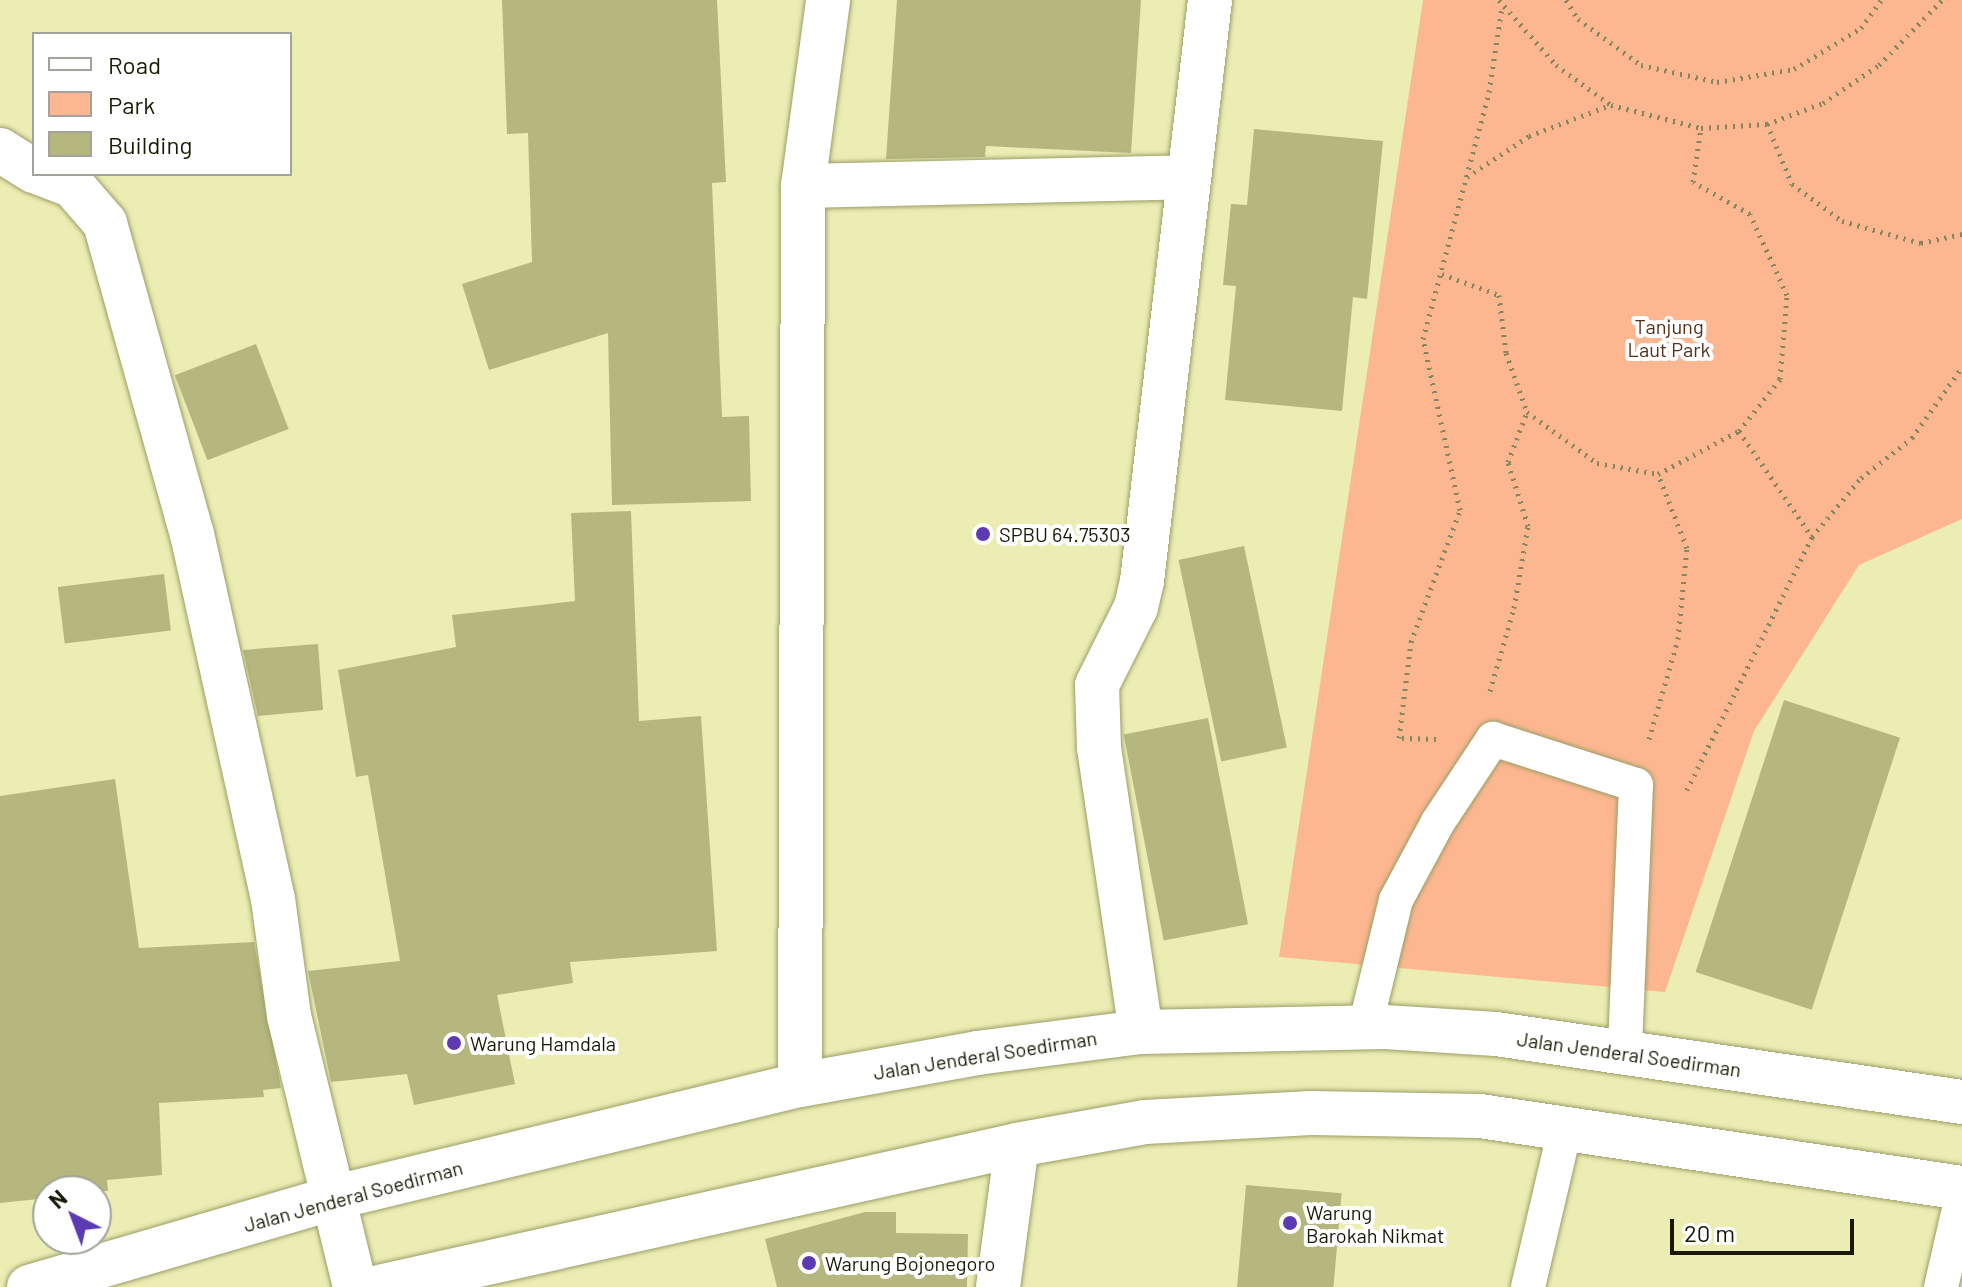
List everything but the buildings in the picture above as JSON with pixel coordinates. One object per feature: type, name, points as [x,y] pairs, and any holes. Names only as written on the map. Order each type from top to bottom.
[{"type":"street","points":[[800,1085],[803,186],[828,0]]},
{"type":"street","points":[[1141,1032],[1099,748],[1097,685],[1136,607],[1142,581],[1210,0]]},
{"type":"street","points":[[0,150],[32,170]]},
{"type":"street","points":[[47,176],[73,186],[105,223],[192,534],[273,899],[289,1016],[336,1197],[355,1287]]},
{"type":"street","points":[[803,186],[1187,177]]},
{"type":"street","name":"Jalan Jenderal Soedirman","points":[[29,1287],[336,1197],[800,1085],[977,1053],[1141,1032],[1365,1027],[1496,1034],[1962,1102]]},
{"type":"street","points":[[379,1287],[1017,1145],[1145,1122],[1311,1113],[1480,1116],[1962,1188]]},
{"type":"street","points":[[998,1287],[1017,1145]]},
{"type":"lane","points":[[1365,1027],[1396,900],[1438,822],[1493,739],[1636,785],[1625,1053]]},
{"type":"lane","points":[[1528,1287],[1565,1129]]},
{"type":"lane","points":[[1941,1287],[1962,1196]]},
{"type":"path","points":[[1566,0],[1578,19],[1641,65],[1717,82],[1794,69],[1861,28],[1881,0]]},
{"type":"path","points":[[1501,3],[1556,65],[1611,105],[1701,128],[1767,124],[1823,103],[1879,65],[1942,0]]},
{"type":"path","points":[[1501,3],[1489,92],[1423,339],[1460,510],[1411,642],[1399,738],[1493,739],[1490,694],[1514,608],[1528,526],[1508,462],[1527,412]]},
{"type":"path","points":[[1467,177],[1529,136],[1611,105]]},
{"type":"path","points":[[1767,124],[1792,184],[1842,221],[1921,243],[1962,234]]},
{"type":"path","points":[[1442,274],[1499,295],[1506,353],[1527,412],[1597,463],[1658,474],[1739,431],[1780,379],[1787,295],[1750,214],[1693,182],[1701,128]]},
{"type":"path","points":[[1658,474],[1687,548],[1678,639],[1636,785],[1682,799],[1812,537],[1861,478],[1912,438],[1962,367]]},
{"type":"path","points":[[1739,431],[1812,537]]},
{"type":"green space","name":"Tanjung Laut Park","points":[[1423,0],[1962,0],[1962,519],[1859,565],[1754,731],[1665,992],[1279,957]]},
{"type":"place","name":"SPBU 64.75303","points":[[983,534]]},
{"type":"place","name":"Warung Hamdala","points":[[454,1043]]},
{"type":"place","name":"Warung Barokah Nikmat","points":[[1290,1223]]},
{"type":"place","name":"Warung Bojonegoro","points":[[809,1263]]}]
